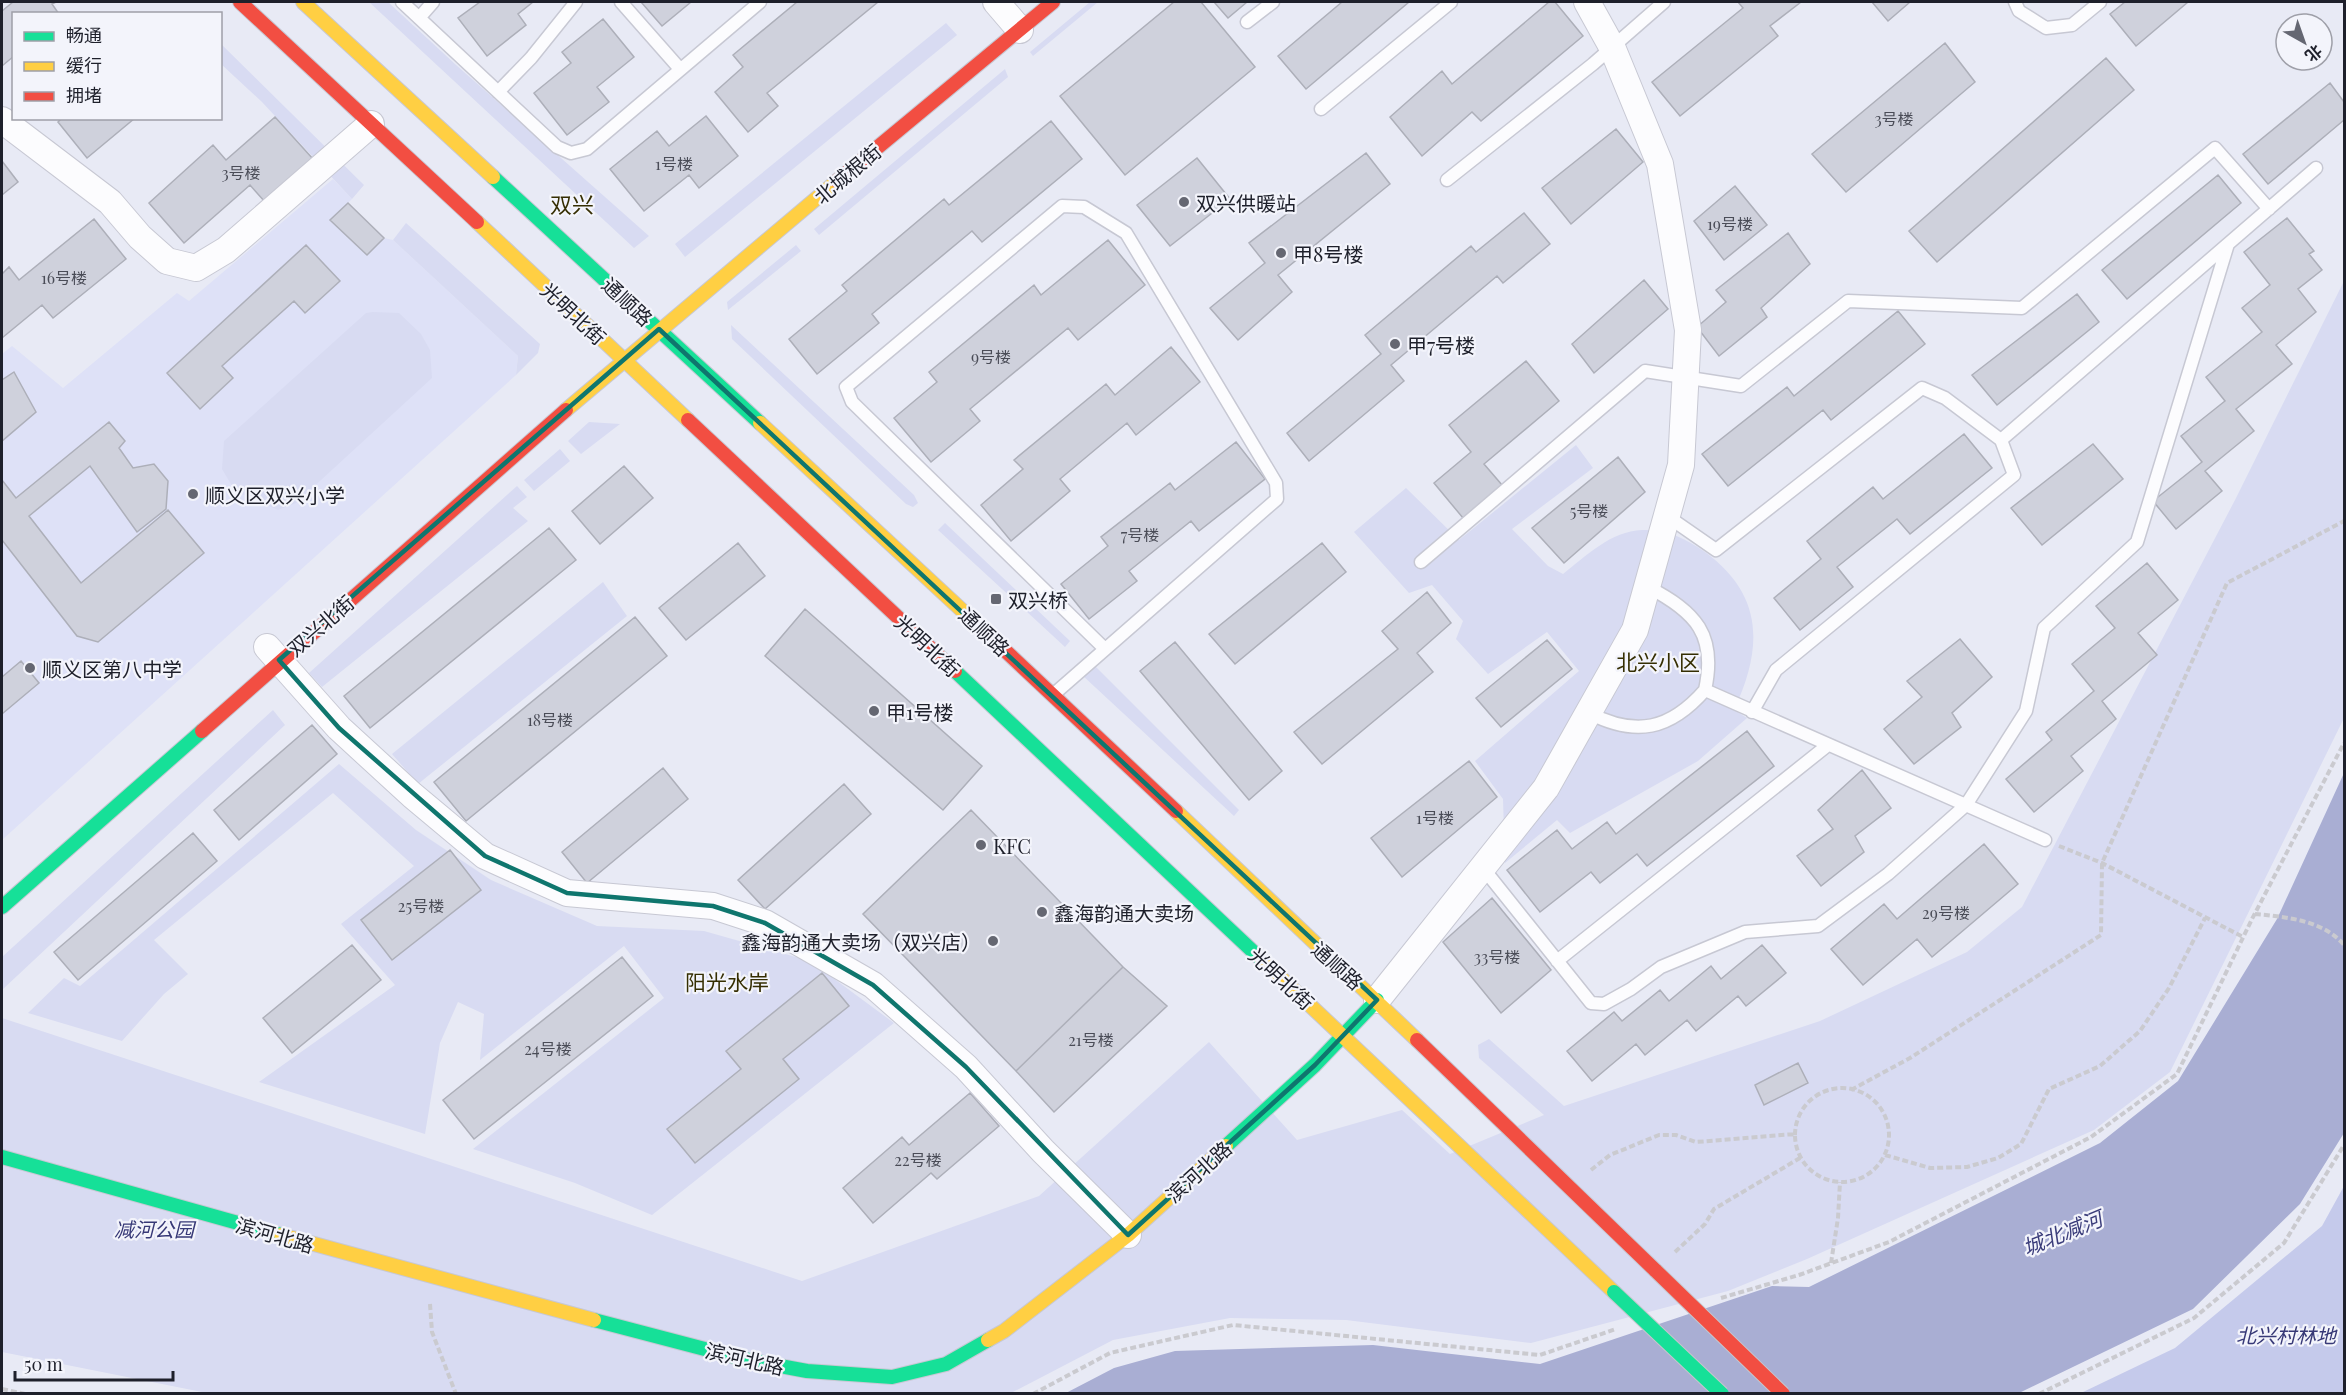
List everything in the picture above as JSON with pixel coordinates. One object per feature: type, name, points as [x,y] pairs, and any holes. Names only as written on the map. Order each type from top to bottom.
[{"type":"main road","name":"光明北街","points":[[240,2],[624,359],[1722,1394]]},
{"type":"main road","name":"通顺路","points":[[303,2],[1054,693],[1339,967],[1377,1000],[1783,1394]]},
{"type":"main road","name":"北城根街","points":[[746,239],[1009,17],[1032,2]]},
{"type":"main road","name":"北城根街","points":[[640,345],[650,323],[1009,17],[1053,2]]},
{"type":"main road","name":"双兴北街","points":[[2,907],[270,651],[640,345]]},
{"type":"main road","name":"滨河北路","points":[[2,1157],[429,1277],[743,1359],[807,1371],[892,1377],[946,1364],[1004,1331],[1128,1234],[1315,1065],[1377,1000]]},
{"type":"street","points":[[1377,1000],[1546,788],[1635,630],[1681,465],[1688,330],[1660,164],[1612,47],[1587,2]]},
{"type":"street","points":[[2,120],[110,202],[140,237],[167,261],[196,268],[226,250],[371,124]]},
{"type":"street","points":[[270,651],[339,728],[412,795],[485,856],[567,893],[713,906],[765,923],[873,985],[966,1067],[1043,1151],[1128,1234]]},
{"type":"lane","points":[[402,2],[557,147],[571,153],[587,149],[760,2]]},
{"type":"lane","points":[[419,18],[433,2]]},
{"type":"lane","points":[[498,92],[531,58],[576,2]]},
{"type":"lane","points":[[621,2],[680,69]]},
{"type":"lane","points":[[1247,22],[1273,2]]},
{"type":"lane","points":[[1321,109],[1451,2]]},
{"type":"lane","points":[[1447,180],[1612,47],[1664,2]]},
{"type":"lane","points":[[2015,2],[2019,10],[2046,28],[2072,25],[2100,2]]},
{"type":"lane","points":[[1421,562],[1644,371],[1741,386],[1848,301],[2022,308],[2215,148],[2269,209]]},
{"type":"lane","points":[[2001,440],[2316,168]]},
{"type":"lane","points":[[1054,693],[1105,649],[1277,499],[1276,483],[1126,233],[1084,207],[1062,206],[846,387],[852,402],[1105,649]]},
{"type":"lane","points":[[1483,868],[1591,1003],[1604,1004],[1661,967],[1744,932],[1818,926],[1888,874],[1966,805],[2026,711],[2044,628],[2137,542],[2228,244]]},
{"type":"lane","points":[[1667,516],[1716,550],[1922,388],[1946,398],[2001,440],[2014,475],[1776,670],[1752,712]]},
{"type":"lane","points":[[1588,713],[1614,724],[1652,726],[1688,710],[1705,690],[1710,668],[1705,634],[1674,600],[1648,587]]},
{"type":"lane","points":[[1705,690],[2045,840]]},
{"type":"lane","points":[[1557,961],[1828,746]]},
{"type":"path","points":[[1851,1090],[1910,1058],[2102,935],[2102,863],[2227,583],[2344,521]]},
{"type":"path","points":[[1710,1301],[1889,1242],[2091,1137],[2177,1074],[2243,937],[2344,743]]},
{"type":"path","points":[[2045,840],[2102,863],[2243,937]]},
{"type":"path","points":[[2255,914],[2299,920],[2324,929],[2344,945]]},
{"type":"path","points":[[1885,1155],[1930,1168],[1967,1167],[1998,1158],[2021,1144],[2049,1089],[2100,1066],[2140,1031],[2169,988],[2205,918]]},
{"type":"path","points":[[1829,1090],[1851,1090],[1873,1099],[1883,1111],[1888,1125],[1889,1140],[1885,1155],[1876,1168],[1863,1178],[1840,1182],[1818,1176],[1800,1158],[1795,1134],[1797,1121],[1804,1107],[1816,1097],[1829,1090]]},
{"type":"path","points":[[1591,1171],[1610,1155],[1659,1135],[1676,1135],[1696,1142],[1795,1134]]},
{"type":"path","points":[[2038,1394],[2194,1318],[2284,1242],[2344,1145]]},
{"type":"path","points":[[1675,1252],[1705,1224],[1714,1209],[1800,1158]]},
{"type":"path","points":[[1831,1263],[1838,1218],[1840,1182]]},
{"type":"path","points":[[429,1277],[432,1332],[456,1394]]},
{"type":"path","points":[[1033,1394],[1110,1353],[1233,1325],[1540,1355],[1621,1328]]},
{"type":"path","points":[[2,1389],[25,1394]]},
{"type":"highlighted area","points":[[659,329],[1377,1000],[1315,1065],[1128,1235],[966,1067],[873,985],[765,923],[713,906],[567,893],[485,856],[339,728],[279,660]]},
{"type":"shaded area","name":"顺义区双兴小学","points":[[333,179],[352,199],[331,220],[367,255],[384,238],[393,240],[518,356],[516,375],[2,840],[2,354],[12,346],[63,388],[177,293],[189,301]]},
{"type":"green space","points":[[369,2],[388,2],[649,236],[634,248]]},
{"type":"green space","points":[[1090,2],[1098,2],[1033,56],[1030,52]]},
{"type":"green space","points":[[946,23],[957,35],[685,257],[675,244]]},
{"type":"green space","points":[[222,45],[364,185],[352,199],[262,102],[222,65]]},
{"type":"green space","points":[[1005,69],[1008,77],[819,235],[814,229]]},
{"type":"green space","points":[[406,223],[540,344],[538,353],[516,375],[518,356],[393,240]]},
{"type":"green space","points":[[796,245],[801,251],[728,310],[727,302]]},
{"type":"green space","name":"减河公园","points":[[2344,281],[2344,718],[2170,1072],[2094,1130],[1807,1259],[1728,1291],[1531,1343],[1346,1320],[1230,1318],[1113,1340],[1011,1393],[207,1393],[2,1352],[2,1018],[802,1281],[1039,1196],[1209,1042],[1297,1140],[1402,1110],[1450,1154],[1544,1115],[1479,1058],[1478,1045],[1489,1039],[1564,1106],[1820,1021],[1967,952],[2022,907],[2235,500]]},
{"type":"green space","points":[[366,313],[399,313],[421,334],[430,350],[432,378],[296,503],[278,510],[235,491],[222,469],[224,441]]},
{"type":"green space","points":[[731,325],[914,495],[918,503],[913,507],[906,504],[732,339]]},
{"type":"green space","points":[[589,422],[620,424],[581,454],[568,441]]},
{"type":"green space","points":[[1576,445],[1593,468],[1512,529],[1548,566],[1563,574],[1590,552],[1609,540],[1631,531],[1651,530],[1667,533],[1705,552],[1738,586],[1748,605],[1753,624],[1750,665],[1734,710],[1747,718],[1698,761],[1570,833],[1557,820],[1505,863],[1503,799],[1475,761],[1579,671],[1547,632],[1488,674],[1456,639],[1463,621],[1432,585],[1409,593],[1354,532],[1406,488],[1459,540]]},
{"type":"green space","points":[[560,449],[570,461],[534,491],[524,480]]},
{"type":"green space","points":[[517,486],[527,497],[513,508],[528,521],[322,687],[309,673]]},
{"type":"green space","points":[[945,523],[1070,641],[1065,647],[938,530]]},
{"type":"green space","points":[[603,582],[627,616],[418,784],[392,754]]},
{"type":"green space","points":[[1094,665],[1239,810],[1234,816],[1082,675]]},
{"type":"green space","points":[[273,710],[285,725],[2,990],[2,957]]},
{"type":"green space","points":[[339,764],[416,830],[491,880],[597,926],[704,931],[810,961],[894,1023],[652,1215],[575,1183],[473,1149],[664,998],[624,946],[480,1060],[484,1014],[458,1002],[440,1043],[425,1134],[259,1082],[395,985],[341,924],[414,866],[333,793],[154,940],[188,974],[164,994],[122,1041],[28,1013],[64,978],[80,986]]},
{"type":"green space","name":"北兴村林地","points":[[2344,1186],[2344,1393],[2081,1393],[2175,1348],[2322,1226]]},
{"type":"water","name":"城北减河","points":[[2344,773],[2344,1133],[2300,1204],[2193,1309],[2019,1393],[1064,1394],[1114,1368],[1175,1351],[1373,1345],[1540,1364],[1772,1286],[1809,1287],[2100,1143],[2178,1081],[2277,919]]},
{"type":"building","points":[[13,2],[56,2],[52,4],[58,12],[12,12],[12,58],[2,66],[2,11]]},
{"type":"building","points":[[480,2],[533,2],[518,14],[526,25],[487,56],[458,18]]},
{"type":"building","points":[[641,2],[691,2],[662,26]]},
{"type":"building","points":[[797,2],[878,2],[767,93],[778,106],[748,132],[715,92],[743,67],[733,55]]},
{"type":"building","points":[[1174,2],[1201,2],[1255,67],[1125,175],[1060,96]]},
{"type":"building","points":[[1214,2],[1247,2],[1228,18]]},
{"type":"building","points":[[1342,2],[1409,2],[1306,89],[1278,56]]},
{"type":"building","points":[[1549,2],[1555,2],[1583,36],[1481,121],[1472,112],[1422,156],[1390,117],[1442,71],[1452,84]]},
{"type":"building","points":[[1738,2],[1801,2],[1770,26],[1778,36],[1680,116],[1652,82],[1743,8]]},
{"type":"building","points":[[1872,2],[1910,2],[1888,21]]},
{"type":"building","points":[[2125,2],[2188,2],[2136,46],[2110,14]]},
{"type":"building","points":[[603,19],[634,57],[597,87],[609,102],[567,135],[534,93],[571,63],[562,52]]},
{"type":"building","points":[[1945,43],[1975,82],[1846,192],[1812,154]]},
{"type":"building","points":[[2106,58],[2134,90],[1937,262],[1909,231]]},
{"type":"building","points":[[2330,83],[2344,102],[2344,120],[2268,184],[2243,154]]},
{"type":"building","points":[[706,116],[738,156],[699,188],[689,175],[644,211],[610,169],[657,131],[669,146]]},
{"type":"building","points":[[275,117],[313,159],[265,202],[250,185],[184,243],[149,203],[213,145],[226,160]]},
{"type":"building","points":[[60,120],[133,120],[87,158],[58,122]]},
{"type":"building","points":[[1051,121],[1082,159],[982,242],[972,231],[872,314],[879,323],[817,374],[789,339],[847,291],[842,285],[944,199],[949,205]]},
{"type":"building","points":[[1616,129],[1643,162],[1571,224],[1542,188]]},
{"type":"building","name":"甲8号楼","points":[[1366,153],[1390,184],[1278,275],[1292,292],[1238,340],[1210,308],[1265,263],[1249,243]]},
{"type":"building","name":"双兴供暖站","points":[[1197,158],[1230,199],[1170,246],[1137,205]]},
{"type":"building","points":[[2,161],[18,182],[2,195]]},
{"type":"building","points":[[2218,175],[2241,203],[2127,299],[2102,270]]},
{"type":"building","points":[[1735,186],[1767,225],[1724,260],[1694,221]]},
{"type":"building","points":[[348,203],[384,238],[367,255],[330,220]]},
{"type":"building","name":"甲7号楼","points":[[1524,213],[1550,244],[1503,283],[1497,276],[1391,365],[1404,381],[1309,461],[1287,433],[1381,354],[1365,335],[1471,246],[1476,252]]},
{"type":"building","points":[[2287,218],[2314,251],[2309,254],[2322,270],[2298,289],[2316,312],[2276,345],[2292,364],[2236,409],[2254,431],[2205,471],[2222,491],[2176,529],[2153,501],[2202,462],[2181,436],[2225,401],[2206,377],[2262,332],[2242,308],[2270,285],[2244,252]]},
{"type":"building","points":[[94,219],[126,259],[53,318],[42,305],[2,338],[2,274],[9,267],[19,280]]},
{"type":"building","points":[[1788,233],[1810,264],[1761,308],[1767,317],[1719,356],[1697,327],[1726,302],[1716,290]]},
{"type":"building","points":[[1108,240],[1145,285],[1078,340],[1068,328],[970,409],[980,421],[931,462],[894,418],[937,382],[929,372],[1034,285],[1041,295]]},
{"type":"building","points":[[306,245],[340,281],[305,313],[294,301],[222,366],[233,378],[200,409],[167,373]]},
{"type":"building","points":[[1644,280],[1668,309],[1594,373],[1572,344]]},
{"type":"building","points":[[2077,294],[2099,322],[1997,405],[1972,375]]},
{"type":"building","points":[[1898,311],[1925,344],[1831,420],[1823,410],[1728,486],[1702,454],[1787,387],[1794,396]]},
{"type":"building","points":[[1171,347],[1200,382],[1136,435],[1127,423],[1060,479],[1070,491],[1011,541],[981,505],[1023,469],[1014,460],[1106,384],[1115,395]]},
{"type":"building","points":[[1526,361],[1559,401],[1484,464],[1502,485],[1463,518],[1434,483],[1471,452],[1449,425]]},
{"type":"building","points":[[14,372],[36,412],[2,441],[2,380]]},
{"type":"building","points":[[109,422],[125,441],[119,448],[133,468],[154,464],[168,481],[166,509],[137,532],[90,466],[29,516],[81,583],[168,510],[204,553],[98,642],[77,636],[2,540],[2,480],[16,498]]},
{"type":"building","points":[[1964,434],[1992,468],[1910,534],[1897,519],[1837,567],[1853,587],[1800,630],[1774,598],[1821,559],[1807,541],[1873,487],[1883,499]]},
{"type":"building","points":[[1236,442],[1265,479],[1199,531],[1191,521],[1129,571],[1137,581],[1089,619],[1061,584],[1108,546],[1101,537],[1170,483],[1175,490]]},
{"type":"building","points":[[2093,444],[2123,479],[2042,545],[2011,508]]},
{"type":"building","points":[[1618,457],[1645,492],[1564,563],[1532,528]]},
{"type":"building","points":[[624,466],[653,498],[600,544],[572,511]]},
{"type":"building","points":[[549,528],[576,560],[370,728],[344,696]]},
{"type":"building","points":[[738,543],[765,576],[686,640],[659,608]]},
{"type":"building","points":[[1322,543],[1346,572],[1235,664],[1209,634]]},
{"type":"building","points":[[2147,563],[2178,600],[2138,633],[2157,655],[2102,701],[2116,719],[2071,756],[2083,771],[2034,812],[2006,779],[2052,740],[2046,732],[2094,691],[2072,664],[2115,628],[2096,606]]},
{"type":"building","points":[[1427,592],[1451,623],[1417,653],[1433,672],[1322,764],[1294,732],[1398,649],[1382,631]]},
{"type":"building","name":"甲1号楼","points":[[805,609],[982,766],[943,810],[765,656]]},
{"type":"building","points":[[635,617],[667,656],[466,821],[434,782]]},
{"type":"building","points":[[1960,639],[1992,677],[1952,713],[1961,727],[1914,764],[1884,729],[1922,697],[1907,681]]},
{"type":"building","points":[[1547,640],[1572,669],[1501,727],[1476,698]]},
{"type":"building","points":[[1175,642],[1282,771],[1249,800],[1140,671]]},
{"type":"building","points":[[21,661],[39,683],[2,714],[2,677]]},
{"type":"building","points":[[312,725],[337,754],[239,840],[214,810]]},
{"type":"building","points":[[1747,731],[1774,766],[1647,866],[1637,854],[1600,883],[1591,872],[1540,912],[1507,870],[1557,830],[1572,849],[1607,822],[1616,834]]},
{"type":"building","points":[[1469,761],[1497,797],[1402,877],[1371,838]]},
{"type":"building","points":[[663,768],[688,799],[587,883],[562,852]]},
{"type":"building","points":[[1862,770],[1891,808],[1855,836],[1864,852],[1821,886],[1797,856],[1833,829],[1818,810]]},
{"type":"building","points":[[844,784],[871,814],[765,909],[738,880]]},
{"type":"building","name":"鑫海韵通大卖场（双兴店）","points":[[971,810],[1123,967],[1016,1071],[863,914]]},
{"type":"building","points":[[193,833],[217,861],[78,980],[54,952]]},
{"type":"building","points":[[1984,844],[2018,884],[1932,957],[1917,939],[1863,985],[1831,949],[1884,904],[1897,919]]},
{"type":"building","points":[[450,850],[481,890],[392,960],[361,920]]},
{"type":"building","points":[[1492,898],[1551,970],[1501,1013],[1443,942]]},
{"type":"building","points":[[352,945],[381,980],[292,1053],[263,1018]]},
{"type":"building","points":[[1762,945],[1786,973],[1746,1006],[1738,996],[1696,1031],[1687,1020],[1645,1055],[1636,1044],[1592,1081],[1567,1051],[1614,1012],[1622,1021],[1660,990],[1669,1001],[1711,966],[1721,979]]},
{"type":"building","points":[[622,957],[653,996],[474,1139],[443,1100]]},
{"type":"building","points":[[1123,967],[1167,1006],[1054,1112],[1016,1071]]},
{"type":"building","points":[[822,973],[849,1006],[783,1059],[799,1079],[695,1163],[667,1129],[741,1069],[726,1051]]},
{"type":"building","points":[[1798,1063],[1808,1083],[1764,1105],[1755,1085]]},
{"type":"building","points":[[970,1093],[999,1126],[937,1179],[931,1173],[873,1223],[843,1188],[902,1137],[909,1145]]},
{"type":"traffic: fast","points":[[493,177],[760,423]]},
{"type":"traffic: fast","points":[[955,671],[1262,960]]},
{"type":"traffic: fast","points":[[2,907],[202,731]]},
{"type":"traffic: fast","points":[[1226,1146],[1315,1065],[1377,1000]]},
{"type":"traffic: fast","points":[[2,1157],[281,1235]]},
{"type":"traffic: fast","points":[[1614,1292],[1722,1394]]},
{"type":"traffic: fast","points":[[594,1320],[743,1359],[807,1371],[892,1377],[946,1364],[988,1340]]},
{"type":"traffic: slow","points":[[303,2],[493,177]]},
{"type":"traffic: slow","points":[[566,410],[837,181]]},
{"type":"traffic: slow","points":[[477,222],[688,420]]},
{"type":"traffic: slow","points":[[760,423],[980,627]]},
{"type":"traffic: slow","points":[[1176,811],[1417,1040]]},
{"type":"traffic: slow","points":[[1262,960],[1614,1292]]},
{"type":"traffic: slow","points":[[988,1340],[1004,1331],[1128,1235],[1226,1146]]},
{"type":"traffic: slow","points":[[281,1235],[594,1320]]},
{"type":"traffic: jam","points":[[240,2],[477,222]]},
{"type":"traffic: jam","points":[[837,181],[1053,2]]},
{"type":"traffic: jam","points":[[202,731],[566,410]]},
{"type":"traffic: jam","points":[[688,420],[955,671]]},
{"type":"traffic: jam","points":[[980,627],[1176,811]]},
{"type":"traffic: jam","points":[[1417,1040],[1656,1271]]},
{"type":"traffic: jam","points":[[1656,1271],[1783,1394]]},
{"type":"place","name":"双兴供暖站","points":[[1184,202]]},
{"type":"place","name":"甲8号楼","points":[[1281,253]]},
{"type":"place","name":"甲7号楼","points":[[1395,344]]},
{"type":"place","name":"顺义区双兴小学","points":[[193,494]]},
{"type":"place","name":"双兴桥","points":[[996,599]]},
{"type":"place","name":"顺义区第八中学","points":[[30,668]]},
{"type":"place","name":"甲1号楼","points":[[874,711]]},
{"type":"place","name":"KFC","points":[[981,845]]},
{"type":"place","name":"鑫海韵通大卖场","points":[[1042,912]]},
{"type":"place","name":"鑫海韵通大卖场（双兴店）","points":[[993,941]]},
{"type":"district","name":"双兴","points":[[572,204]]},
{"type":"district","name":"北兴小区","points":[[1658,661]]},
{"type":"district","name":"阳光水岸","points":[[727,981]]}]
